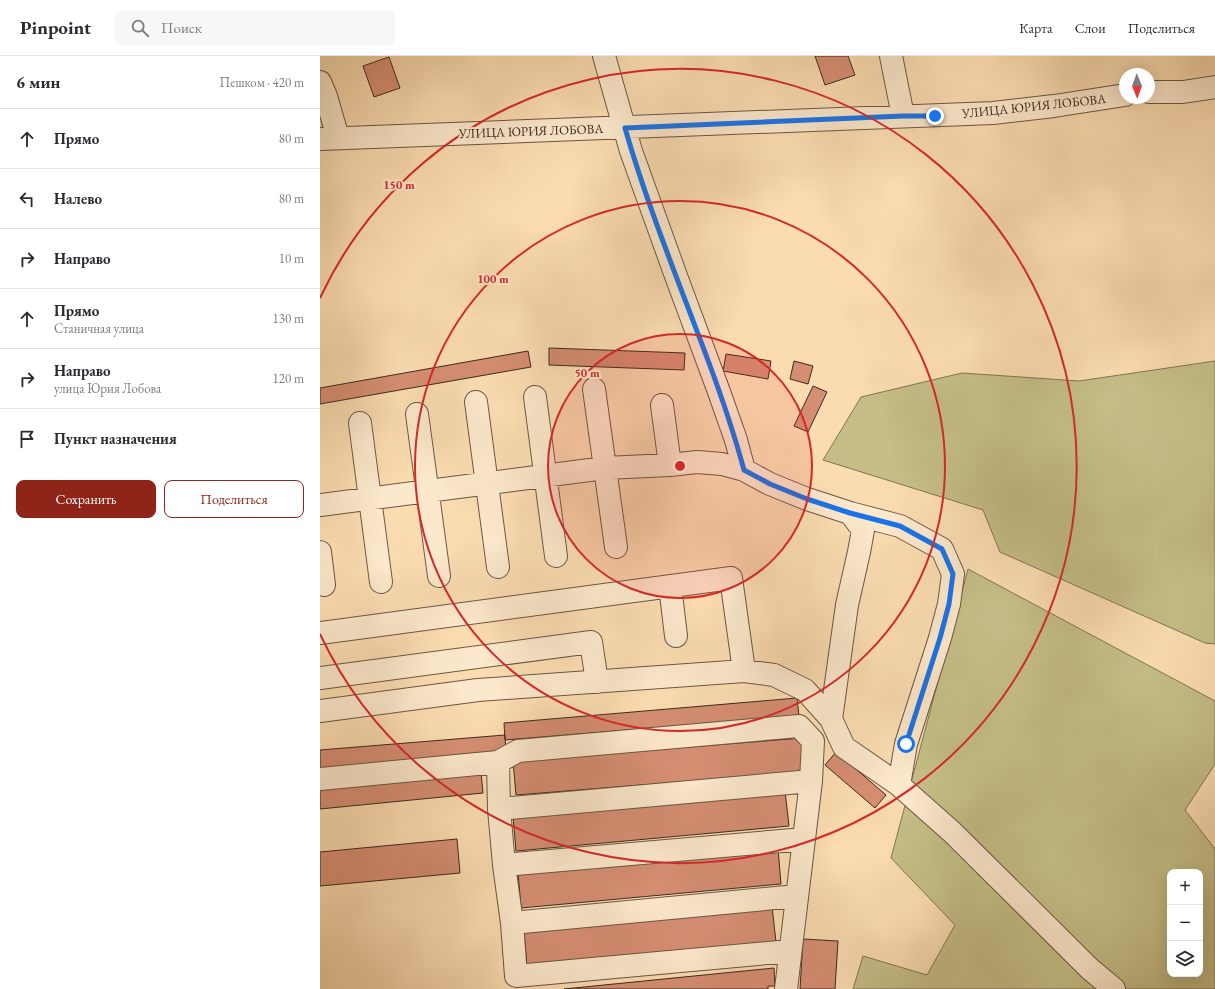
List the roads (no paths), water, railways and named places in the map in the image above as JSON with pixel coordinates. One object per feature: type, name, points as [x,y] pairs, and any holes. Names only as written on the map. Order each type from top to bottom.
[{"type":"street","points":[[604,56],[632,151],[736,440],[744,470]]},
{"type":"street","points":[[891,56],[903,116]]},
{"type":"street","points":[[320,82],[326,96],[329,139]]},
{"type":"street","points":[[1155,92],[1182,92],[1215,87]]},
{"type":"street","name":"УЛИЦА ЮРИЯ ЛОБОВА","points":[[329,139],[993,113],[1054,106],[1119,96]]},
{"type":"street","points":[[594,389],[616,547]]},
{"type":"street","points":[[535,397],[556,556]]},
{"type":"street","points":[[476,402],[498,567]]},
{"type":"street","points":[[662,405],[670,466]]},
{"type":"street","points":[[417,414],[439,576]]},
{"type":"street","points":[[360,423],[381,582]]},
{"type":"street","points":[[320,505],[605,468],[670,466],[697,462],[722,464],[744,470],[770,484],[807,499],[850,513],[900,526],[942,549],[953,574],[949,604],[940,638],[906,744],[899,786]]},
{"type":"street","points":[[831,719],[848,605],[860,552],[863,530],[850,513]]},
{"type":"street","points":[[320,552],[324,585]]},
{"type":"street","points":[[320,633],[731,578],[744,671]]},
{"type":"street","points":[[670,586],[676,636]]},
{"type":"street","points":[[320,678],[591,642],[597,682]]},
{"type":"street","points":[[320,711],[478,690],[744,671],[774,675],[805,690],[831,719],[844,747],[899,786],[952,832],[1090,969],[1114,989]]},
{"type":"street","points":[[320,779],[498,762],[518,751],[799,726],[813,741],[812,780],[786,989]]},
{"type":"street","points":[[498,762],[499,809],[504,865],[512,923],[516,976],[790,951]]},
{"type":"street","points":[[499,809],[812,780]]},
{"type":"street","points":[[504,865],[804,839]]},
{"type":"street","points":[[512,923],[797,896]]}]
